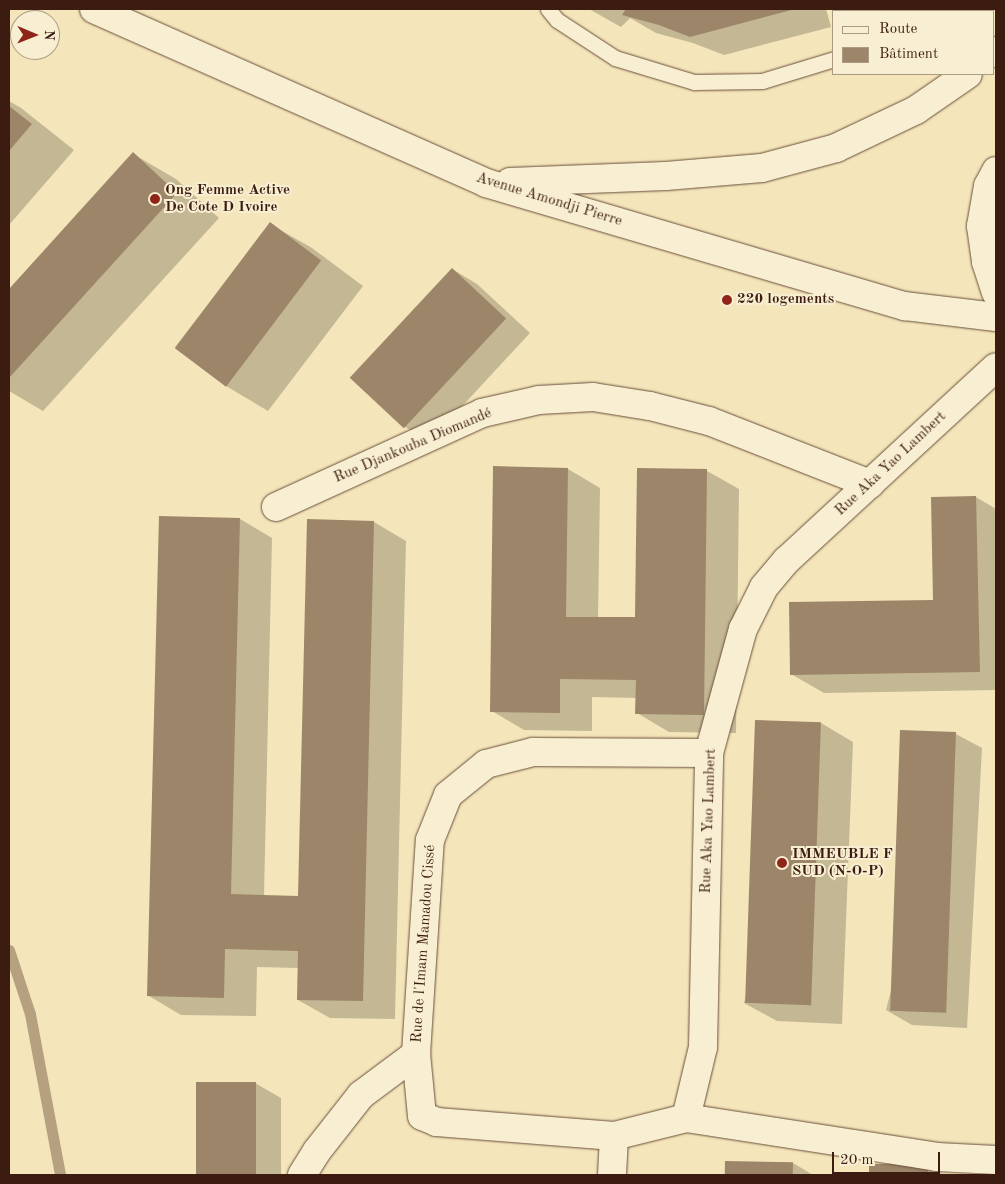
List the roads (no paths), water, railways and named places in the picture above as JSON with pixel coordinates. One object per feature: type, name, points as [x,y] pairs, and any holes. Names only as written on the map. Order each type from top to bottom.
[{"type":"street","name":"Avenue Amondji Pierre","points":[[94,9],[486,183],[905,306],[996,317]]},
{"type":"street","points":[[486,183],[666,176],[762,168],[836,148],[916,110],[967,75]]},
{"type":"street","points":[[996,172],[988,186],[981,226],[986,262],[996,292]]},
{"type":"street","name":"Rue Aka Yao Lambert","points":[[686,1118],[703,1047],[709,752],[742,629],[764,587],[787,560],[996,367]]},
{"type":"street","name":"Rue Djankouba Diomandé","points":[[276,507],[482,414],[539,400],[592,397],[650,406],[708,421],[870,484]]},
{"type":"street","name":"Rue de l'Imam Mamadou Cissé","points":[[614,1136],[437,1122],[422,1116],[416,1054],[430,840],[448,795],[486,764],[533,752],[709,752]]},
{"type":"street","points":[[302,1175],[317,1151],[361,1095],[416,1054]]},
{"type":"street","points":[[612,1175],[614,1136],[686,1118],[938,1158],[996,1160]]},
{"type":"lane","points":[[548,9],[557,20],[615,58],[694,82],[762,82],[832,60]]},
{"type":"waterway","points":[[9,950],[30,1014],[60,1175]]},
{"type":"place","name":"Ong Femme Active De Cote D Ivoire","points":[[155,199]]},
{"type":"place","name":"220 logements","points":[[727,300]]},
{"type":"place","name":"IMMEUBLE F SUD (N-O-P)","points":[[782,863]]}]
